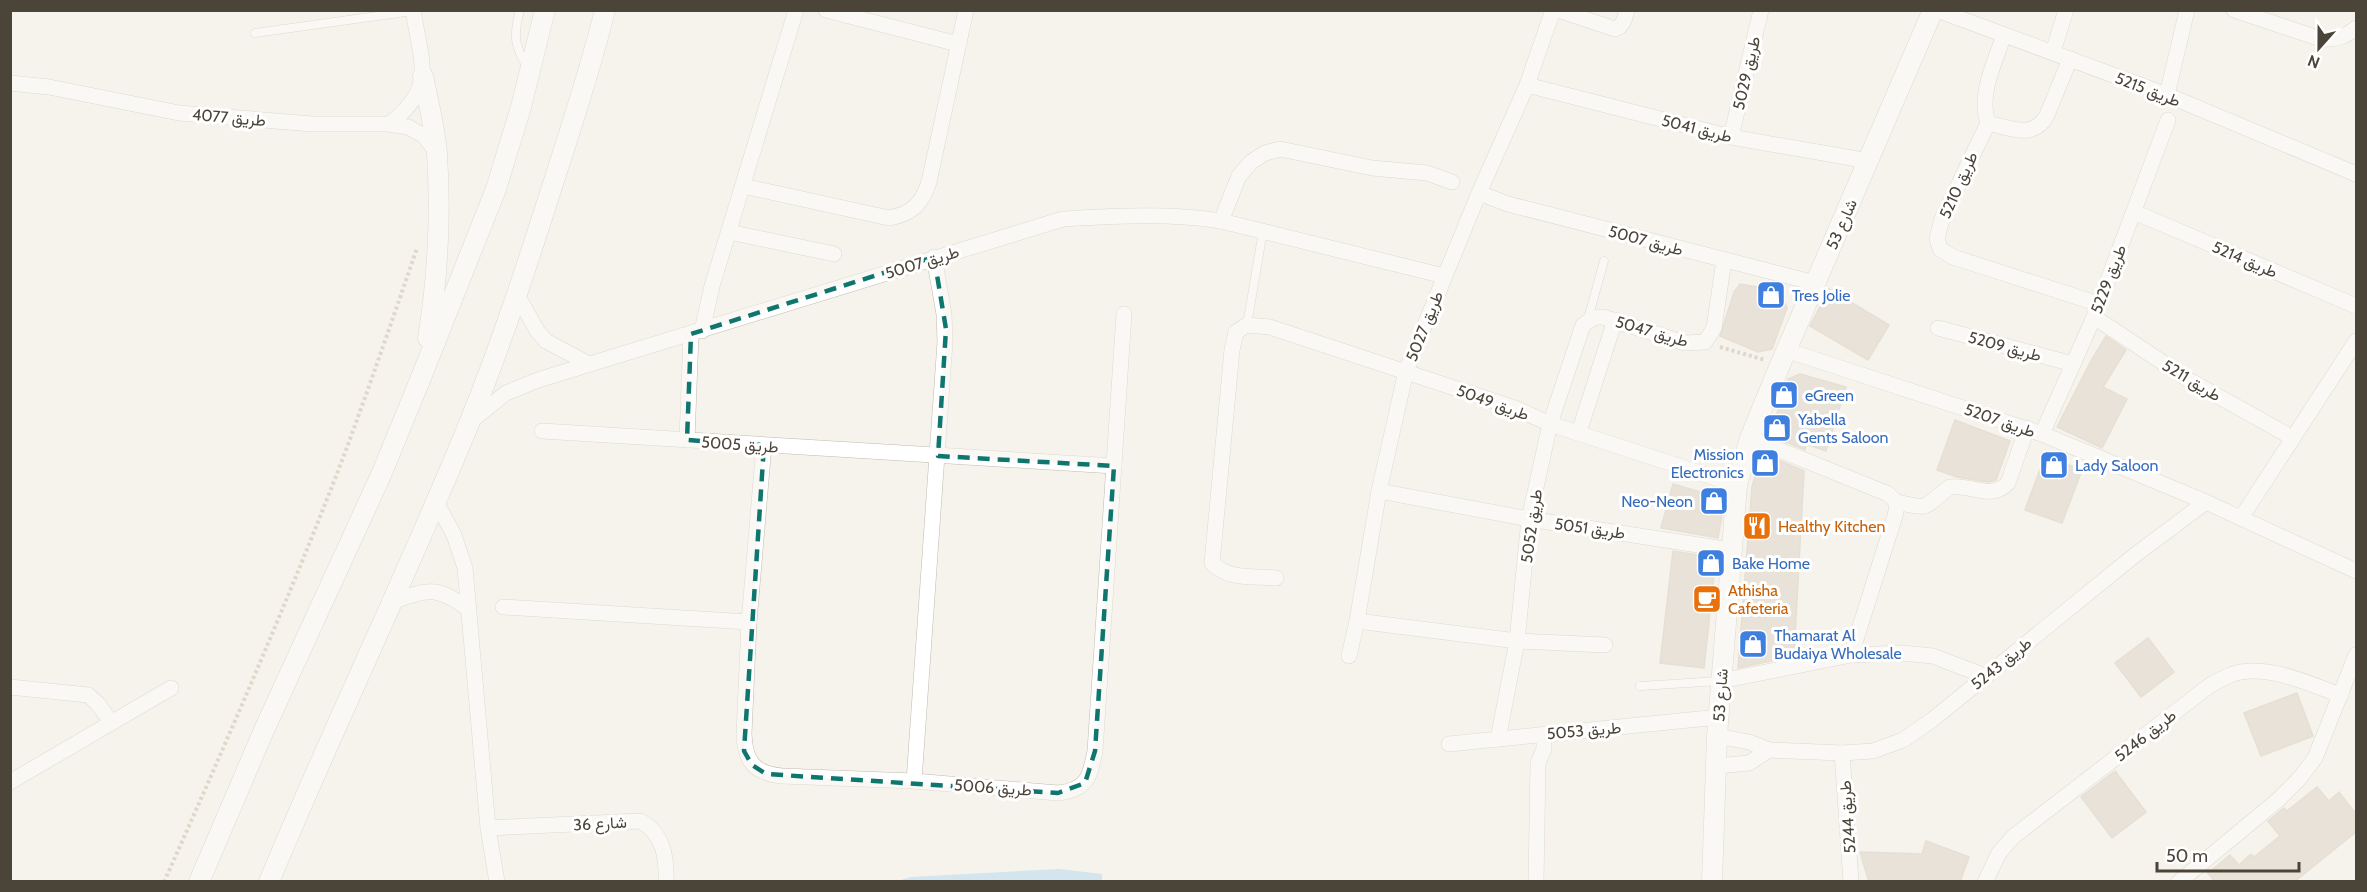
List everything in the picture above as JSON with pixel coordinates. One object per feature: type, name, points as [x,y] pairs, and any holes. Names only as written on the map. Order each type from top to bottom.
[{"type":"street","points":[[200,879],[264,730],[381,475],[496,189],[530,72],[545,10]]},
{"type":"street","points":[[269,882],[308,787],[393,601],[470,421],[517,295],[575,116],[605,10]]},
{"type":"street","points":[[687,440],[696,333],[796,10]]},
{"type":"street","points":[[826,10],[958,44]]},
{"type":"street","points":[[743,186],[889,218],[904,216],[916,207],[929,182],[966,10]]},
{"type":"street","name":"طريق 5027","points":[[1349,657],[1379,491],[1406,371],[1479,193],[1527,85],[1553,10]]},
{"type":"street","points":[[1558,10],[1615,29],[1623,23],[1627,10]]},
{"type":"street","name":"طريق 5029","points":[[1731,137],[1761,10]]},
{"type":"street","name":"طريق 5215","points":[[1935,10],[2167,95],[2356,174]]},
{"type":"street","name":"شارع 53","points":[[1712,882],[1718,726],[1737,486],[1750,438],[1783,357],[1935,10]]},
{"type":"street","points":[[2053,52],[2066,10]]},
{"type":"street","points":[[2167,95],[2187,10]]},
{"type":"street","points":[[2234,10],[2256,14],[2321,39],[2340,38],[2356,28]]},
{"type":"street","points":[[413,11],[436,151],[439,237],[434,302],[420,380]]},
{"type":"street","points":[[2004,35],[1985,98],[1984,111],[1988,123],[2027,132],[2036,129],[2047,115],[2070,59]]},
{"type":"street","points":[[389,124],[405,111],[417,95],[423,76]]},
{"type":"street","name":"طريق 4077","points":[[10,83],[49,87],[179,113],[312,124],[389,124],[408,127],[424,136],[436,151]]},
{"type":"street","name":"طريق 5041","points":[[1527,85],[1731,137],[1869,161]]},
{"type":"street","name":"طريق 5229","points":[[2042,434],[2097,310],[2168,120]]},
{"type":"street","name":"طريق 5210","points":[[1940,249],[1937,238],[1942,219],[1988,123]]},
{"type":"street","points":[[1221,221],[1239,176],[1251,162],[1265,153],[1280,149],[1372,168],[1427,173],[1452,182]]},
{"type":"street","name":"طريق 5007","points":[[1479,193],[1508,204],[1815,283]]},
{"type":"street","name":"طريق 5214","points":[[2134,212],[2356,306]]},
{"type":"street","name":"طريق 5007","points":[[470,421],[506,393],[521,385],[1063,219],[1138,214],[1186,216],[1221,221],[1444,276]]},
{"type":"street","points":[[729,232],[834,254]]},
{"type":"street","name":"طريق 5211","points":[[1940,249],[1953,257],[2097,310],[2189,380],[2293,438]]},
{"type":"street","points":[[914,781],[946,329],[934,257]]},
{"type":"street","name":"طريق 5047","points":[[1588,320],[1603,317],[1685,343],[1705,342],[1714,328],[1724,261]]},
{"type":"street","points":[[517,295],[538,332],[546,341],[589,364]]},
{"type":"street","name":"طريق 5006","points":[[764,445],[749,622],[744,751],[752,765],[766,774],[914,781],[1058,793],[1072,791],[1084,783],[1091,770],[1095,751],[1124,314]]},
{"type":"street","name":"طريق 5052","points":[[1498,739],[1517,641],[1529,519],[1550,424],[1583,325],[1588,320]]},
{"type":"street","points":[[1579,432],[1615,320]]},
{"type":"street","points":[[1247,325],[1236,332],[1232,350],[1212,563],[1220,572],[1231,575],[1276,578]]},
{"type":"street","name":"طريق 5049","points":[[1247,325],[1270,327],[1406,371],[1515,408],[1550,424],[1737,486]]},
{"type":"street","name":"طريق 5209","points":[[1938,328],[2073,364]]},
{"type":"street","points":[[2241,518],[2356,341]]},
{"type":"street","name":"طريق 5207","points":[[1783,357],[2027,428],[2206,502],[2356,571]]},
{"type":"street","points":[[1750,438],[1886,493],[1897,502],[1922,508],[1928,506],[1950,488],[1993,493],[2001,489],[2008,483],[2027,428]]},
{"type":"street","name":"طريق 5005","points":[[542,431],[1114,466]]},
{"type":"street","name":"طريق 5051","points":[[1379,491],[1529,519],[1731,550]]},
{"type":"street","points":[[435,500],[461,551],[465,568],[488,828],[497,882]]},
{"type":"street","points":[[1851,655],[1895,516],[1897,502]]},
{"type":"street","name":"طريق 5243","points":[[1718,726],[1769,750],[1842,753],[1873,751],[1903,740],[1932,720],[2135,555],[2206,502]]},
{"type":"street","points":[[393,601],[416,593],[440,592],[467,608]]},
{"type":"street","points":[[503,607],[749,622]]},
{"type":"street","points":[[1357,621],[1517,641],[1605,645]]},
{"type":"street","points":[[1721,681],[1851,655],[1902,653],[1925,655],[1985,676]]},
{"type":"street","points":[[2179,882],[2299,779],[2315,758],[2356,655]]},
{"type":"street","name":"طريق 5246","points":[[1985,882],[1999,854],[2014,836],[2209,686],[2232,674],[2260,672],[2286,677],[2341,695]]},
{"type":"street","points":[[10,687],[88,695],[111,722]]},
{"type":"street","points":[[10,782],[171,688]]},
{"type":"street","name":"طريق 5053","points":[[1449,744],[1537,734],[1718,726]]},
{"type":"street","points":[[1536,882],[1538,759],[1544,748],[1537,734]]},
{"type":"street","name":"طريق 5243","points":[[1717,766],[1749,763],[1769,750]]},
{"type":"street","name":"طريق 5244","points":[[1842,753],[1851,882]]},
{"type":"street","name":"شارع 36","points":[[488,828],[640,821],[652,827],[660,837],[666,882]]},
{"type":"lane","points":[[520,10],[515,34],[516,44],[530,72]]},
{"type":"lane","points":[[255,33],[413,11]]},
{"type":"lane","points":[[1247,325],[1263,231]]},
{"type":"lane","points":[[1588,320],[1604,261]]},
{"type":"lane","points":[[1640,686],[1721,681]]},
{"type":"path","points":[[164,882],[243,705],[344,456],[417,247]]},
{"type":"path","points":[[1705,342],[1783,357]]},
{"type":"highlighted area","points":[[934,257],[946,329],[938,456],[1114,466],[1095,751],[1085,783],[1058,793],[782,776],[766,774],[752,765],[744,751],[744,734],[764,445],[687,440],[691,334]]},
{"type":"water","points":[[1059,869],[1102,874],[1102,881],[897,881],[911,877]]},
{"type":"building","points":[[1740,284],[1769,289],[1782,296],[1787,308],[1772,349],[1758,352],[1720,336],[1734,292]]},
{"type":"building","points":[[1829,289],[1889,325],[1868,360],[1810,326]]},
{"type":"building","points":[[2106,336],[2126,350],[2103,387],[2127,399],[2102,448],[2057,427]]},
{"type":"building","points":[[1800,374],[1846,387],[1826,451],[1806,444],[1805,450],[1770,435],[1788,379]]},
{"type":"building","points":[[1955,420],[2010,441],[1996,480],[1988,482],[1957,477],[1937,470]]},
{"type":"building","points":[[1762,453],[1804,471],[1794,656],[1738,668],[1752,487]]},
{"type":"building","points":[[2045,456],[2082,470],[2062,523],[2025,510]]},
{"type":"building","points":[[1673,484],[1718,497],[1723,509],[1718,538],[1661,528]]},
{"type":"building","points":[[1673,551],[1716,558],[1704,668],[1660,663]]},
{"type":"building","points":[[2148,638],[2174,672],[2141,697],[2115,663]]},
{"type":"building","points":[[2297,693],[2313,736],[2261,756],[2244,713]]},
{"type":"building","points":[[2115,771],[2146,812],[2112,838],[2081,797]]},
{"type":"building","points":[[2317,787],[2329,801],[2339,792],[2356,814],[2356,832],[2294,882],[2215,882],[2208,873],[2230,855],[2239,865],[2251,854],[2254,857],[2280,836],[2268,821],[2284,808],[2287,811]]},
{"type":"building","points":[[1926,841],[1969,857],[1960,882],[1869,882],[1860,852],[1922,854]]},
{"type":"place","name":"Tres Jolie","points":[[1771,295]]},
{"type":"place","name":"eGreen","points":[[1784,395]]},
{"type":"place","name":"Yabella Gents Saloon","points":[[1777,428]]},
{"type":"place","name":"Mission Electronics","points":[[1765,463]]},
{"type":"place","name":"Lady Saloon","points":[[2054,465]]},
{"type":"place","name":"Neo-Neon","points":[[1714,501]]},
{"type":"place","name":"Healthy Kitchen","points":[[1757,526]]},
{"type":"place","name":"Bake Home","points":[[1711,563]]},
{"type":"place","name":"Athisha Cafeteria","points":[[1707,599]]},
{"type":"place","name":"Thamarat Al Budaiya Wholesale","points":[[1753,644]]}]
